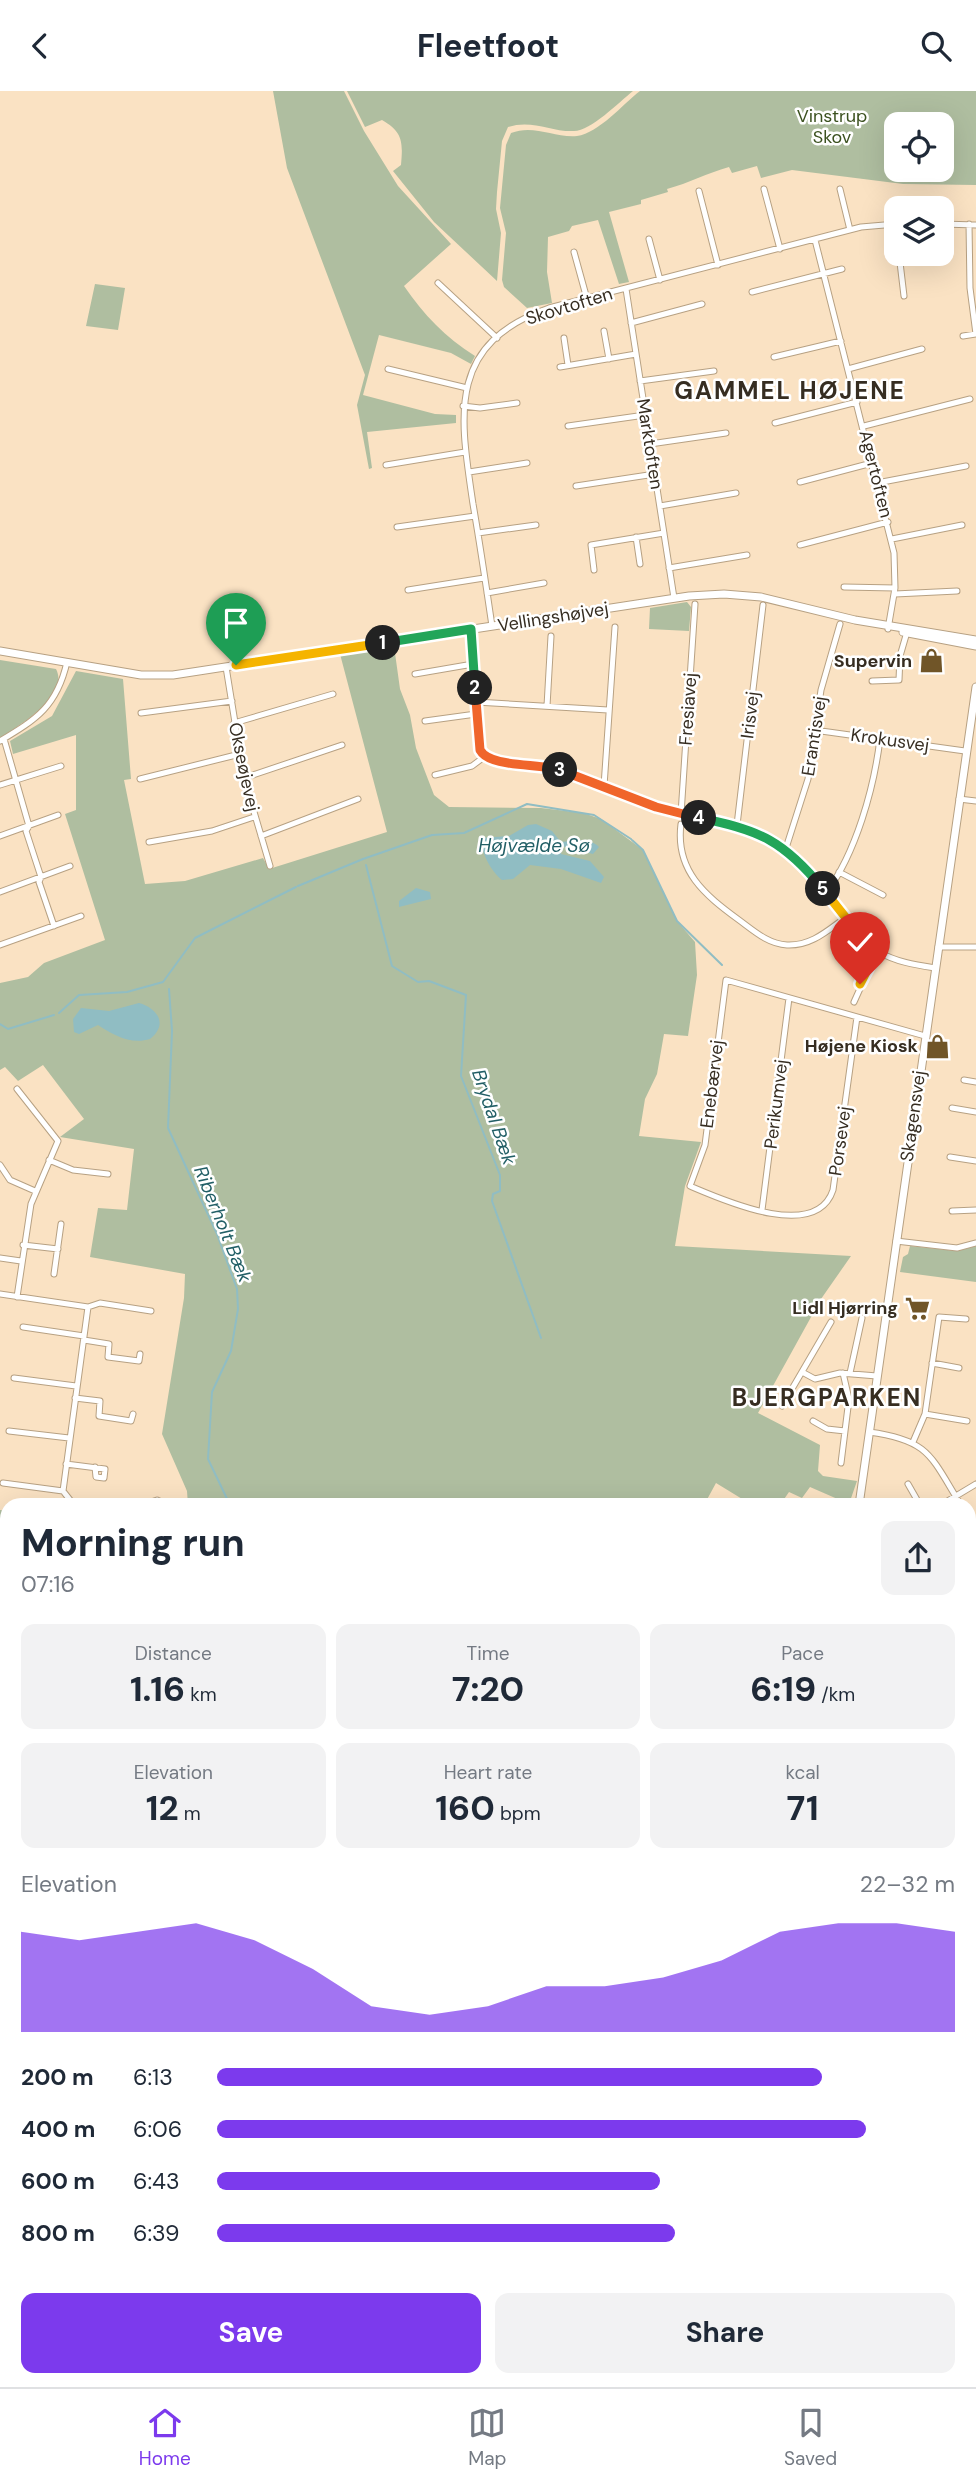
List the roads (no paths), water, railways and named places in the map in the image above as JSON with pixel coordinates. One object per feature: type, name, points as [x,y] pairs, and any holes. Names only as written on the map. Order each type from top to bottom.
[{"type":"street","points":[[764,189],[780,249]]},
{"type":"street","points":[[841,189],[850,230]]},
{"type":"street","points":[[699,191],[718,265]]},
{"type":"street","points":[[954,224],[972,225],[970,288],[976,334],[963,336]]},
{"type":"street","name":"Skovtoften","points":[[492,626],[468,473],[463,406],[479,361],[497,338],[532,315],[587,299],[850,230],[884,226]]},
{"type":"street","points":[[649,239],[660,280]]},
{"type":"street","name":"Agertoften","points":[[815,240],[892,538],[895,591],[889,628]]},
{"type":"street","points":[[574,252],[587,299]]},
{"type":"street","points":[[900,266],[904,296]]},
{"type":"street","points":[[752,292],[842,269]]},
{"type":"street","points":[[438,283],[497,338]]},
{"type":"street","name":"Marktoften","points":[[626,289],[674,599]]},
{"type":"street","points":[[631,323],[702,304]]},
{"type":"street","points":[[604,331],[609,359]]},
{"type":"street","points":[[564,338],[568,365]]},
{"type":"street","points":[[774,357],[841,341]]},
{"type":"street","points":[[848,369],[922,348]]},
{"type":"street","points":[[560,367],[636,354]]},
{"type":"street","points":[[388,369],[467,389]]},
{"type":"street","points":[[640,381],[714,371]]},
{"type":"street","points":[[864,426],[970,399]]},
{"type":"street","points":[[775,423],[857,402]]},
{"type":"street","points":[[463,406],[480,408],[517,403]]},
{"type":"street","points":[[568,426],[645,415]]},
{"type":"street","points":[[650,444],[726,433]]},
{"type":"street","points":[[386,465],[466,452]]},
{"type":"street","points":[[468,473],[527,463]]},
{"type":"street","points":[[800,482],[872,463]]},
{"type":"street","points":[[877,483],[966,466]]},
{"type":"street","points":[[576,486],[655,474]]},
{"type":"street","points":[[660,506],[736,493]]},
{"type":"street","points":[[397,527],[475,516]]},
{"type":"street","points":[[800,545],[888,522]]},
{"type":"street","points":[[478,533],[536,524]]},
{"type":"street","points":[[892,538],[962,525]]},
{"type":"street","points":[[594,570],[591,545],[664,533]]},
{"type":"street","points":[[636,537],[640,564]]},
{"type":"street","points":[[669,568],[747,555]]},
{"type":"street","points":[[408,590],[484,578]]},
{"type":"street","points":[[487,593],[544,583]]},
{"type":"street","points":[[844,587],[895,591],[957,591]]},
{"type":"street","name":"Vellingshøjvej","points":[[0,651],[156,675],[226,667],[674,599],[724,594],[761,597],[889,628],[976,640]]},
{"type":"street","name":"Fresiavej","points":[[681,814],[695,604]]},
{"type":"street","name":"Irisvej","points":[[737,825],[763,605]]},
{"type":"street","name":"Erantisvej","points":[[786,848],[803,801],[825,671],[840,624]]},
{"type":"street","points":[[604,786],[615,627]]},
{"type":"street","points":[[471,629],[476,714],[480,750],[484,757],[495,762],[549,767],[681,814],[737,825],[768,837],[786,848],[845,918],[877,951],[897,960],[935,968]]},
{"type":"street","points":[[872,681],[899,680],[900,656],[907,631]]},
{"type":"street","name":"Vellingshøjvej","points":[[907,631],[976,646]]},
{"type":"street","points":[[547,706],[551,636]]},
{"type":"street","points":[[54,926],[26,831],[29,825],[16,787],[17,780],[2,740],[49,707],[61,686],[67,663]]},
{"type":"street","points":[[415,674],[473,664]]},
{"type":"street","name":"Okseøjevej","points":[[226,667],[244,778],[270,866]]},
{"type":"street","name":"Skagensvej","points":[[860,1498],[976,687]]},
{"type":"street","points":[[234,723],[333,694]]},
{"type":"street","points":[[141,713],[232,701]]},
{"type":"street","points":[[476,702],[608,710]]},
{"type":"street","points":[[425,721],[476,714]]},
{"type":"street","name":"Krokusvej","points":[[814,730],[965,751]]},
{"type":"street","points":[[826,893],[839,872],[874,781],[880,739]]},
{"type":"street","points":[[244,778],[342,745]]},
{"type":"street","points":[[140,779],[240,754]]},
{"type":"street","points":[[435,775],[472,766],[484,757]]},
{"type":"street","points":[[0,785],[61,766]]},
{"type":"street","points":[[261,836],[358,799]]},
{"type":"street","points":[[959,799],[976,801]]},
{"type":"street","points":[[0,836],[58,815]]},
{"type":"street","points":[[149,842],[212,831],[254,817]]},
{"type":"street","points":[[681,824],[682,854],[697,886],[761,936],[780,944],[804,943],[821,936],[845,918]]},
{"type":"street","points":[[0,892],[70,866]]},
{"type":"street","points":[[839,872],[883,895]]},
{"type":"street","points":[[0,945],[81,916]]},
{"type":"street","points":[[938,947],[976,947]]},
{"type":"street","points":[[854,1002],[877,951]]},
{"type":"street","name":"Enebærvej","points":[[690,1186],[705,1145],[726,981],[789,998]]},
{"type":"street","points":[[789,998],[925,1036]]},
{"type":"street","name":"Perikumvej","points":[[762,1210],[789,998]]},
{"type":"street","name":"Porsevej","points":[[690,1186],[727,1202],[799,1216],[810,1214],[830,1198],[857,1017]]},
{"type":"street","points":[[964,1080],[976,1082]]},
{"type":"street","points":[[16,1297],[23,1245],[35,1191],[58,1141],[17,1089]]},
{"type":"street","points":[[952,1108],[976,1112]]},
{"type":"street","points":[[950,1157],[976,1161]]},
{"type":"street","points":[[50,1160],[73,1170],[108,1174]]},
{"type":"street","points":[[0,1165],[10,1180],[35,1191]]},
{"type":"street","points":[[952,1211],[976,1210]]},
{"type":"street","points":[[54,1274],[61,1224]]},
{"type":"street","points":[[896,1241],[957,1248],[976,1243]]},
{"type":"street","points":[[23,1245],[58,1249]]},
{"type":"street","points":[[0,1258],[21,1261]]},
{"type":"street","points":[[0,1294],[88,1307],[100,1303],[151,1311]]},
{"type":"street","points":[[63,1491],[88,1307]]},
{"type":"street","points":[[913,1442],[925,1414],[939,1317],[966,1319]]},
{"type":"street","points":[[841,1463],[849,1399],[846,1373],[862,1318]]},
{"type":"street","points":[[782,1406],[831,1322]]},
{"type":"street","points":[[23,1327],[109,1344],[108,1357],[139,1361],[140,1354]]},
{"type":"street","points":[[932,1363],[959,1368]]},
{"type":"street","points":[[802,1372],[815,1379],[846,1373],[877,1376]]},
{"type":"street","points":[[14,1378],[76,1386]]},
{"type":"street","points":[[75,1398],[100,1401],[99,1416],[131,1421],[133,1414]]},
{"type":"street","points":[[925,1414],[967,1421]]},
{"type":"street","points":[[813,1421],[827,1429],[845,1431]]},
{"type":"street","points":[[9,1431],[69,1438]]},
{"type":"street","points":[[870,1431],[913,1442],[934,1460],[956,1496]]},
{"type":"street","points":[[66,1464],[95,1467]]},
{"type":"street","points":[[3,1483],[63,1491],[68,1498]]},
{"type":"street","points":[[908,1484],[916,1498]]},
{"type":"street","points":[[953,1498],[976,1484]]},
{"type":"water","name":"Højvælde Sø","points":[[536,824],[552,831],[561,842],[586,841],[599,847],[593,854],[562,846],[561,854],[590,861],[604,877],[601,883],[561,869],[530,865],[513,879],[502,880],[487,861],[481,838],[509,836],[528,825]]},
{"type":"water","points":[[416,888],[430,892],[431,899],[399,907],[399,901]]},
{"type":"water","points":[[139,1003],[151,1009],[160,1022],[159,1028],[150,1039],[129,1040],[98,1025],[79,1034],[74,1032],[73,1019],[81,1008],[109,1011]]},
{"type":"waterway","points":[[298,886],[363,859],[432,835],[464,833],[527,804],[594,815],[631,839]]},
{"type":"waterway","points":[[632,840],[643,850],[677,921],[722,965]]},
{"type":"waterway","name":"Brydal Bæk","points":[[366,865],[392,966],[418,982],[429,981],[466,995],[461,1076],[500,1175],[500,1191],[493,1194],[492,1201],[541,1338]]},
{"type":"waterway","points":[[59,1013],[79,995],[127,992],[163,982],[195,938],[296,887]]},
{"type":"waterway","name":"Riberholt Bæk","points":[[169,989],[172,1031],[168,1128],[217,1234],[237,1289],[238,1309],[231,1351],[212,1392],[208,1459],[227,1498]]},
{"type":"waterway","points":[[0,1024],[8,1029],[54,1015]]},
{"type":"place","name":"Supervin","points":[[932,661]]},
{"type":"place","name":"Højene Kiosk","points":[[938,1046]]},
{"type":"place","name":"Lidl Hjørring","points":[[918,1308]]},
{"type":"district","name":"GAMMEL HØJENE","points":[[790,390]]},
{"type":"district","name":"BJERGPARKEN","points":[[827,1397]]},
{"type":"park label","name":"Vinstrup Skov","points":[[832,126]]}]
